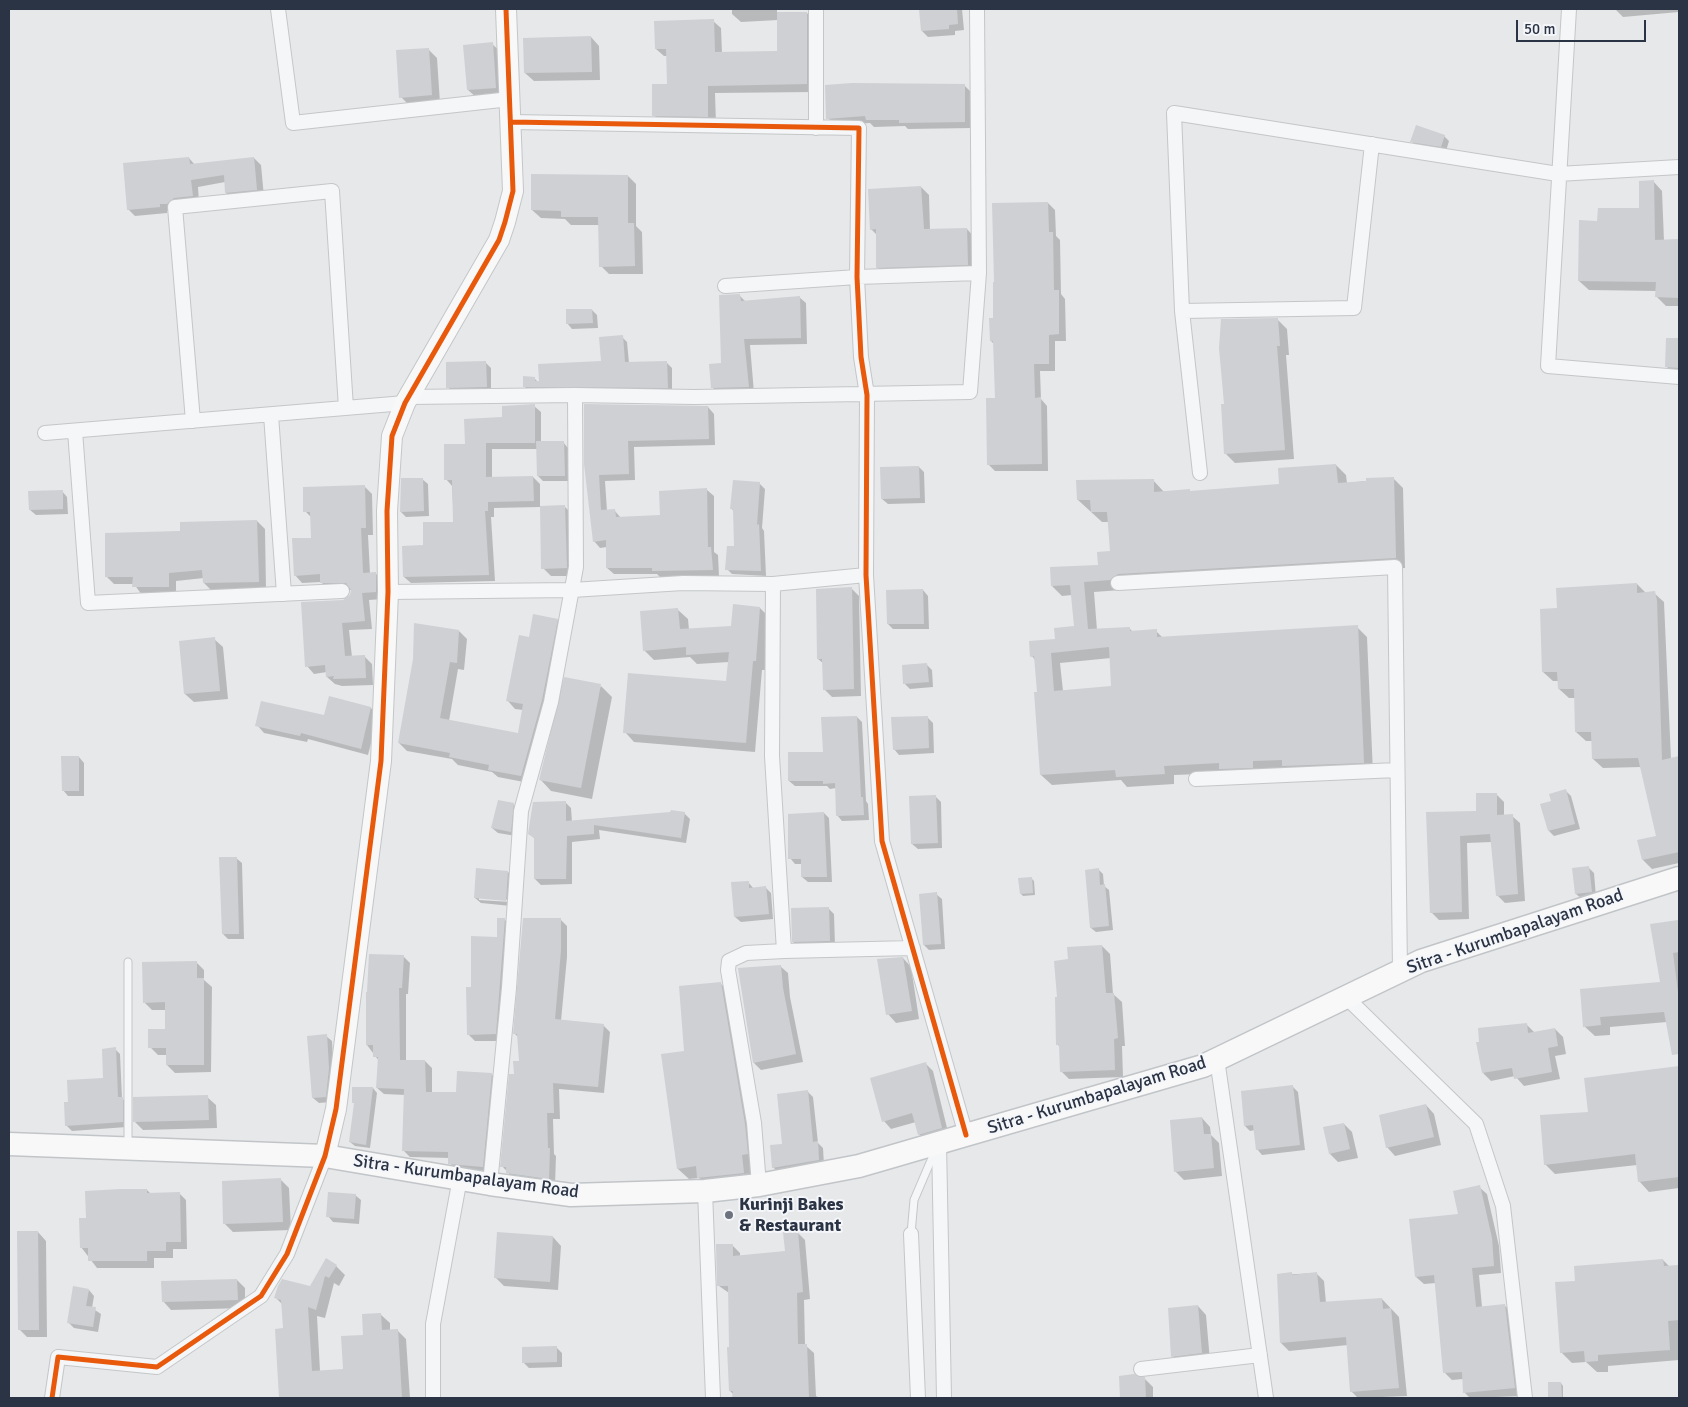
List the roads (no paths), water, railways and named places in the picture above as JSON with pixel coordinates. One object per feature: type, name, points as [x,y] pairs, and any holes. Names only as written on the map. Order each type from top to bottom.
[{"type":"main road","name":"Sitra - Kurumbapalayam Road","points":[[9,1144],[324,1156],[490,1184],[571,1194],[705,1191],[759,1185],[859,1166],[1194,1069],[1422,960],[1679,878]]},
{"type":"street","points":[[278,9],[293,123],[510,99]]},
{"type":"street","points":[[52,1398],[58,1357],[157,1367],[262,1296],[288,1254],[324,1156],[336,1109],[381,761],[388,592],[388,468],[392,436],[407,400],[499,240],[512,192],[506,9]]},
{"type":"street","points":[[816,9],[816,128]]},
{"type":"street","points":[[45,433],[346,408],[407,400],[575,396],[867,395],[970,392],[979,272],[977,9]]},
{"type":"street","points":[[1569,9],[1548,366],[1679,377]]},
{"type":"street","points":[[1200,473],[1182,311],[1174,113],[1558,174],[1679,167]]},
{"type":"street","points":[[511,122],[859,128],[857,277],[861,357],[867,395],[866,575],[882,841],[966,1135]]},
{"type":"street","points":[[1182,311],[1354,308],[1372,144]]},
{"type":"street","points":[[193,421],[175,208],[332,191],[346,408]]},
{"type":"street","points":[[725,286],[857,277],[979,272]]},
{"type":"street","points":[[490,1184],[508,997],[521,811],[551,702],[576,567],[575,396]]},
{"type":"street","points":[[271,414],[284,594]]},
{"type":"street","points":[[75,431],[88,603],[342,591]]},
{"type":"street","points":[[1118,583],[1395,568],[1400,971]]},
{"type":"street","points":[[388,592],[572,590],[683,583],[773,584],[866,575]]},
{"type":"street","points":[[773,584],[772,756],[784,951]]},
{"type":"street","points":[[1196,780],[1398,770]]},
{"type":"street","points":[[759,1185],[754,1123],[728,961],[746,953],[913,948]]},
{"type":"street","points":[[1346,997],[1476,1124],[1503,1206],[1525,1398]]},
{"type":"street","points":[[1217,1059],[1266,1398]]},
{"type":"street","points":[[939,1143],[944,1398]]},
{"type":"street","points":[[433,1398],[433,1324],[460,1178]]},
{"type":"street","points":[[705,1191],[712,1398]]},
{"type":"street","points":[[911,1234],[918,1398]]},
{"type":"street","points":[[1141,1369],[1260,1355]]},
{"type":"lane","points":[[128,962],[128,1149]]},
{"type":"lane","points":[[911,1234],[914,1200],[939,1143]]},
{"type":"place","name":"Kurinji Bakes & Restaurant","points":[[729,1215]]}]
